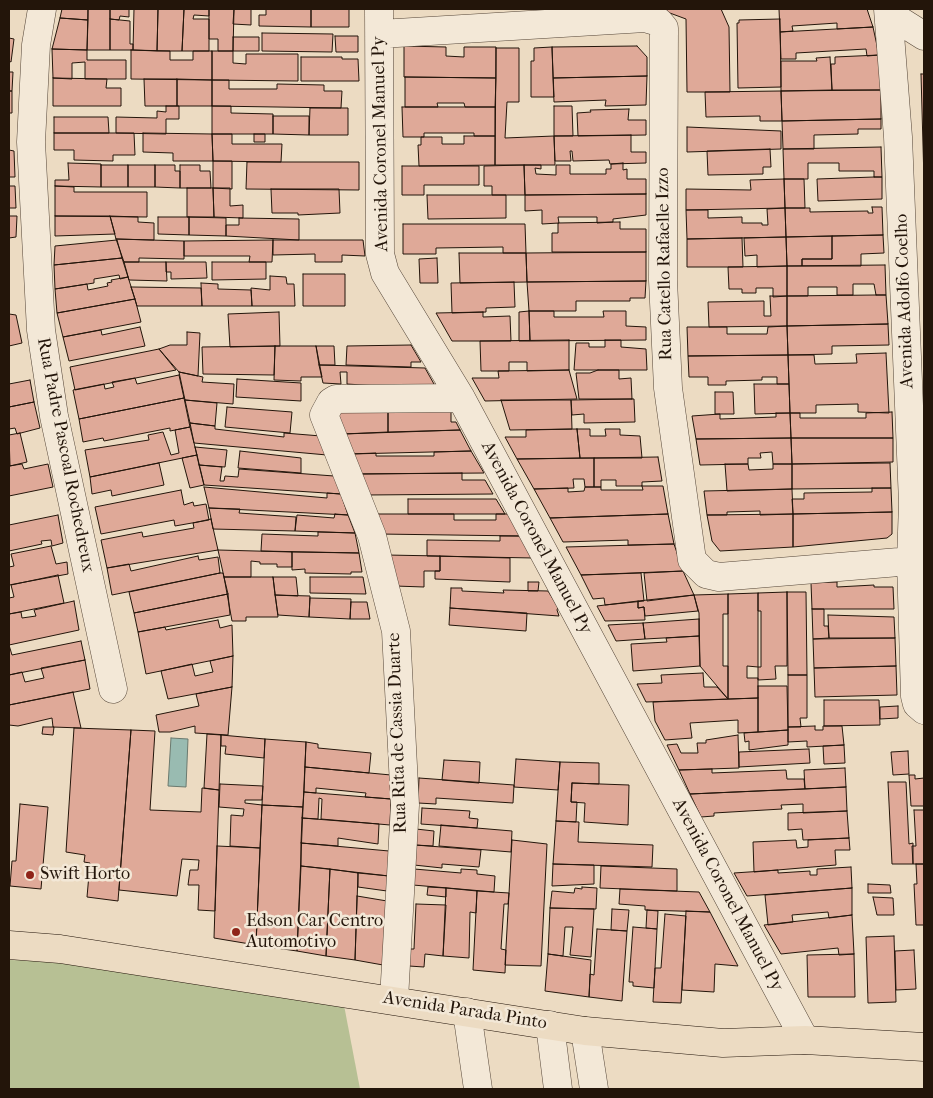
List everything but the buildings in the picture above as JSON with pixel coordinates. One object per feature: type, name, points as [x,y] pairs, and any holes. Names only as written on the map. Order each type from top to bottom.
[{"type":"main road","name":"Avenida Parada Pinto","points":[[9,945],[60,949],[394,999],[586,1031],[722,1043],[805,1040],[924,1047]]},
{"type":"street","name":"Rua Padre Pascoal Rochedreux","points":[[42,9],[36,46],[31,142],[41,330],[54,416],[113,689]]},
{"type":"street","points":[[888,12],[924,36]]},
{"type":"street","name":"Avenida Adolfo Coelho","points":[[888,12],[919,503],[911,561],[915,696],[917,704],[924,710]]},
{"type":"street","name":"Rua Catello Rafaelle Izzo","points":[[379,21],[645,18],[659,22],[664,28],[663,280],[668,388],[692,560],[706,574],[719,577],[911,561]]},
{"type":"street","name":"Avenida Coronel Manuel Py","points":[[379,21],[380,254],[392,286],[461,398],[805,1040]]},
{"type":"street","name":"Rua Rita de Cassia Duarte","points":[[394,999],[405,805],[396,632],[372,536],[324,415],[331,402],[336,399],[461,398]]},
{"type":"street","points":[[467,1012],[478,1089]]},
{"type":"street","points":[[550,1025],[558,1089]]},
{"type":"street","points":[[586,1031],[594,1089]]},
{"type":"green space","points":[[9,960],[50,961],[343,1000],[360,1089],[9,1089]]},
{"type":"water","points":[[171,738],[188,739],[186,787],[168,786]]},
{"type":"place","name":"Swift Horto","points":[[30,875]]},
{"type":"place","name":"Edson Car Centro Automotivo","points":[[236,932]]}]
